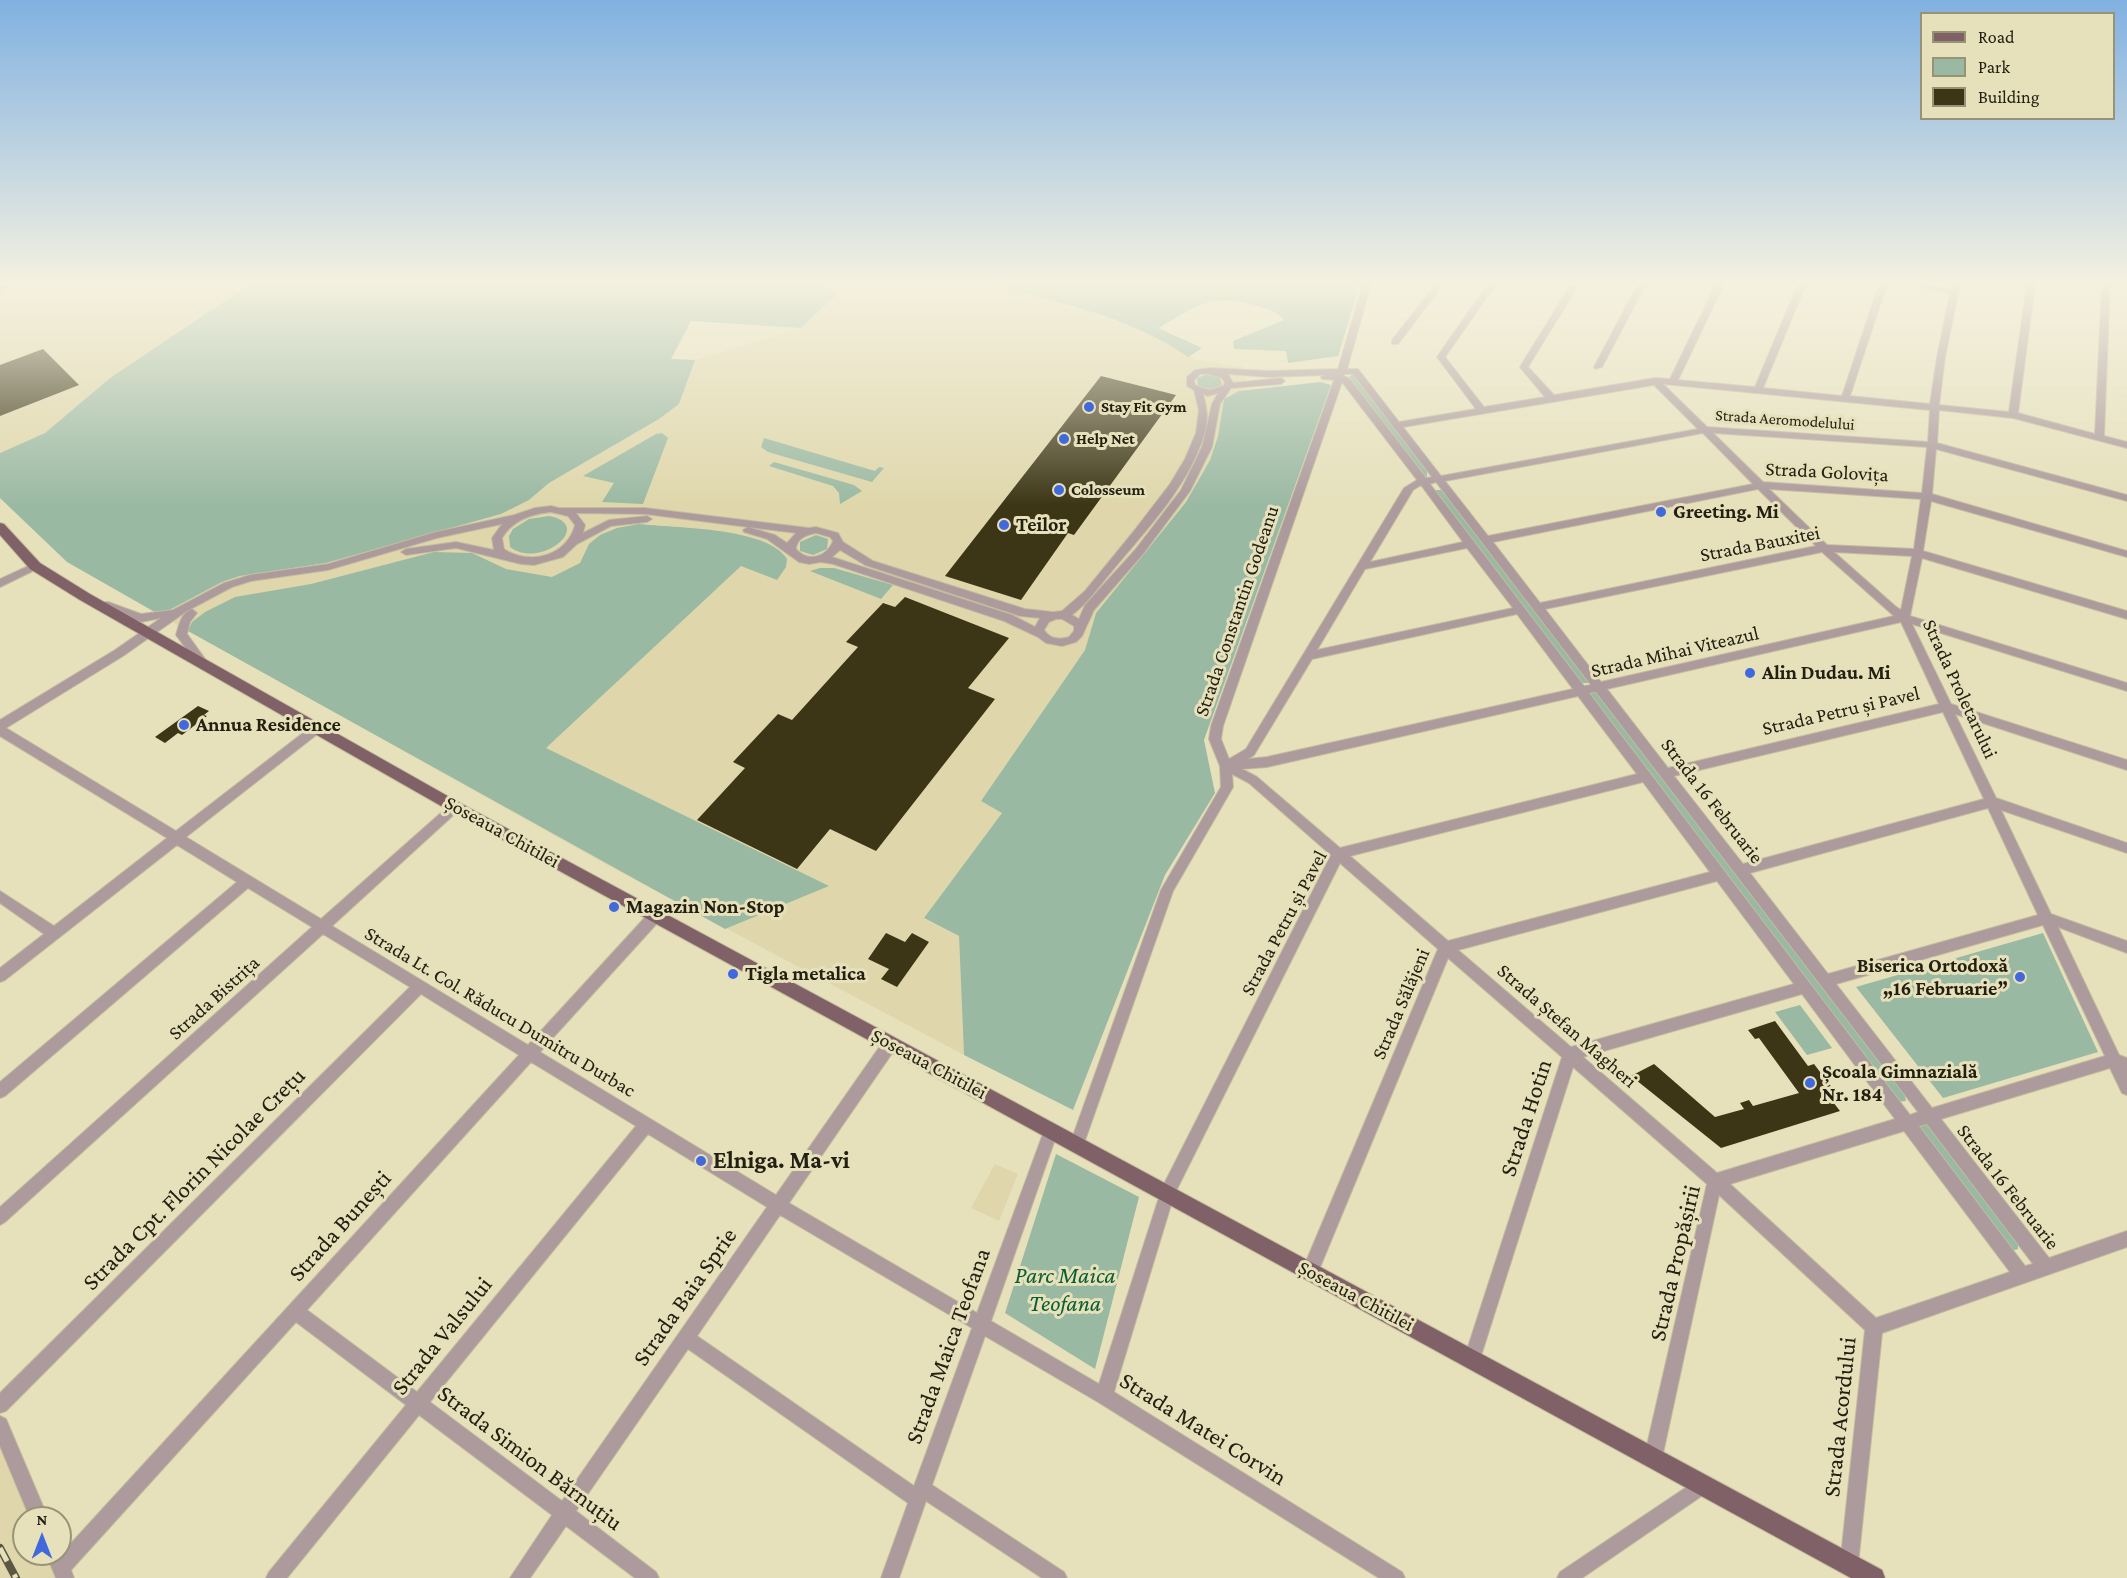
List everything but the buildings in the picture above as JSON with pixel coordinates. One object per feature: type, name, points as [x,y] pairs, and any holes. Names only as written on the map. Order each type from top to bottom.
[{"type":"main road","name":"Șoseaua Chitilei","points":[[0,527],[35,566],[455,807],[1874,1578]]},
{"type":"street","name":"Strada Constantin Godeanu","points":[[1077,1144],[1167,890],[1227,787],[1226,766],[1215,739],[1217,726],[1345,358]]},
{"type":"street","points":[[1441,358],[1481,410]]},
{"type":"street","points":[[1530,358],[1524,367],[1551,398]]},
{"type":"street","points":[[1598,367],[1603,358]]},
{"type":"street","points":[[1672,382],[1684,358]]},
{"type":"street","points":[[1758,390],[1771,358]]},
{"type":"street","points":[[1845,399],[1859,358]]},
{"type":"street","points":[[1904,618],[1926,496],[1944,358]]},
{"type":"street","points":[[2013,415],[2021,358]]},
{"type":"street","points":[[2099,437],[2103,358]]},
{"type":"street","name":"Strada 16 Februarie","points":[[1340,374],[1355,370],[2046,1267]]},
{"type":"street","points":[[1202,371],[1340,374],[1226,388],[1214,393],[1198,391],[1191,386],[1191,377],[1202,371]]},
{"type":"street","points":[[95,602],[141,618],[163,615],[187,610],[239,589],[307,579],[417,549],[456,545],[528,562],[542,560],[555,556],[575,541],[609,523],[643,518],[754,531],[771,537],[804,560],[834,561],[1008,618],[1040,634],[1049,642],[1063,643],[1075,638],[1089,608],[1139,552],[1185,491],[1207,447],[1216,404],[1226,388],[1228,379],[1216,371]]},
{"type":"street","name":"Strada 16 Februarie","points":[[1340,374],[2022,1275]]},
{"type":"street","points":[[1396,425],[1655,381],[2013,415],[2127,444]]},
{"type":"street","name":"Strada Proletarului","points":[[1655,381],[1824,548],[1904,618],[2047,918],[2120,1062],[2127,1088]]},
{"type":"street","points":[[1064,615],[1080,604],[1142,531],[1175,483],[1194,449],[1201,427],[1203,403],[1198,391]]},
{"type":"street","name":"Strada Aeromodelului","points":[[1422,482],[1704,430],[1932,445],[2127,498]]},
{"type":"street","points":[[1226,766],[1250,752],[1409,488],[1422,482]]},
{"type":"street","name":"Strada Golovița","points":[[1487,540],[1761,485],[1926,496],[2127,554]]},
{"type":"street","points":[[0,728],[150,633],[168,627],[187,610],[239,581],[328,567],[436,535],[514,518],[542,509],[645,511],[831,533],[838,544],[869,563],[1024,613],[1064,615],[1076,620],[1080,629]]},
{"type":"street","points":[[562,510],[577,519],[580,525],[575,541]]},
{"type":"street","points":[[504,556],[496,545],[497,538],[500,531],[514,518]]},
{"type":"street","points":[[791,550],[793,541],[808,531]]},
{"type":"street","points":[[820,560],[832,553],[838,544]]},
{"type":"street","points":[[1360,567],[1470,544]]},
{"type":"street","name":"Strada Bauxitei","points":[[1538,607],[1824,548],[1917,554],[2127,615]]},
{"type":"street","points":[[0,583],[35,566]]},
{"type":"street","points":[[187,610],[181,634],[202,663]]},
{"type":"street","points":[[1307,656],[1520,610]]},
{"type":"street","points":[[1040,634],[1042,621],[1052,616]]},
{"type":"street","name":"Strada Mihai Viteazul","points":[[1226,766],[1267,762],[1904,618],[2127,687]]},
{"type":"street","name":"Strada Petru și Pavel","points":[[1665,773],[1946,706],[2127,765]]},
{"type":"street","name":"Strada Lt. Col. Răducu Dumitru Durbac","points":[[0,728],[646,1125],[981,1325]]},
{"type":"street","points":[[0,976],[316,729]]},
{"type":"street","name":"Strada Ștefan Magheri","points":[[1226,766],[1253,780],[1570,1054],[1715,1181],[1874,1327]]},
{"type":"street","name":"Strada Petru și Pavel","points":[[1104,1396],[1167,1193],[1338,854],[1645,777]]},
{"type":"street","points":[[1741,870],[1992,802],[2127,848]]},
{"type":"street","name":"Strada Bistrița","points":[[0,1217],[455,807]]},
{"type":"street","name":"Strada Sălăjeni","points":[[1310,1271],[1446,947],[1720,875]]},
{"type":"street","points":[[0,1091],[247,881]]},
{"type":"street","points":[[0,896],[54,933]]},
{"type":"street","name":"Strada Bunești","points":[[60,1567],[655,915]]},
{"type":"street","points":[[1826,981],[2047,918],[2127,947]]},
{"type":"street","name":"Strada Cpt. Florin Nicolae Crețu","points":[[0,1404],[420,986]]},
{"type":"street","name":"Strada Hotin","points":[[1472,1359],[1570,1054],[1804,987]]},
{"type":"street","name":"Strada Baia Sprie","points":[[519,1578],[890,1044]]},
{"type":"street","name":"Strada Propășirii","points":[[1653,1458],[1715,1181],[1928,1116],[2120,1062]]},
{"type":"street","name":"Strada Valsului","points":[[274,1578],[646,1125]]},
{"type":"street","name":"Strada Maica Teofana","points":[[890,1578],[1051,1131]]},
{"type":"street","name":"Strada Acordului","points":[[1850,1565],[1874,1327],[2127,1239]]},
{"type":"street","name":"Strada Simion Bărnuțiu","points":[[296,1311],[650,1578]]},
{"type":"street","name":"Strada Matei Corvin","points":[[981,1325],[1104,1396],[1396,1578]]},
{"type":"street","points":[[686,1338],[920,1494],[1058,1578]]},
{"type":"street","points":[[0,1425],[34,1506]]},
{"type":"street","points":[[1566,1578],[1703,1485]]},
{"type":"shaded area","points":[[0,358],[140,358],[110,378],[45,433],[0,453]]},
{"type":"shaded area","points":[[703,358],[1193,358],[1244,367],[1247,390],[1229,395],[1224,399],[1218,436],[1210,460],[1186,502],[1096,613],[1085,650],[981,801],[1003,812],[924,919],[959,936],[964,1055],[609,866],[160,615],[222,582],[240,576],[326,563],[501,514],[529,500],[549,483],[659,419],[679,404],[695,360]]},
{"type":"shaded area","points":[[995,1164],[1018,1174],[999,1221],[971,1208]]},
{"type":"shaded area","points":[[0,1440],[31,1506],[12,1506],[12,1566],[60,1566],[66,1578],[0,1578]]},
{"type":"green space","points":[[140,358],[672,358],[695,360],[679,404],[659,419],[549,483],[529,500],[501,514],[326,563],[240,576],[222,582],[160,615],[67,562],[0,498],[0,453],[45,433],[110,378]]},
{"type":"green space","points":[[1287,358],[1326,358],[1288,363]]},
{"type":"green space","points":[[1208,374],[1220,378],[1222,385],[1213,390],[1198,386],[1197,378]]},
{"type":"green space","points":[[1353,374],[1427,470],[1427,477],[1423,477],[1348,378]]},
{"type":"green space","points":[[1321,382],[1331,385],[1204,740],[1215,793],[1165,875],[1073,1110],[964,1055],[959,936],[924,918],[1002,813],[981,801],[1085,650],[1096,613],[1186,502],[1210,460],[1218,436],[1224,399],[1239,391]]},
{"type":"green space","points":[[662,433],[668,438],[643,504],[602,502],[614,483],[583,476],[656,434]]},
{"type":"green space","points":[[764,438],[875,471],[879,467],[884,468],[872,482],[768,452],[761,447]]},
{"type":"green space","points":[[774,462],[854,485],[862,491],[840,504],[839,493],[833,486],[769,466]]},
{"type":"green space","points":[[1435,490],[1443,490],[1588,677],[1589,683],[1580,683],[1434,494]]},
{"type":"green space","points":[[549,516],[562,521],[567,528],[565,536],[558,544],[548,550],[535,553],[522,553],[510,547],[509,536],[513,529],[529,519]]},
{"type":"green space","points":[[639,524],[696,528],[741,535],[777,548],[787,559],[786,567],[777,580],[741,566],[546,748],[829,886],[725,929],[188,631],[192,622],[205,612],[235,597],[311,584],[434,552],[472,553],[506,569],[552,577],[580,563],[589,544],[600,535],[617,528]]},
{"type":"green space","points":[[816,535],[828,539],[827,549],[813,555],[800,551],[800,542]]},
{"type":"green space","points":[[834,568],[893,585],[881,599],[810,571]]},
{"type":"green space","points":[[1588,688],[1595,688],[1904,1092],[1906,1101],[1895,1102],[1589,699]]},
{"type":"green space","points":[[2043,933],[2098,1052],[1943,1098],[1856,987]]},
{"type":"green space","points":[[1800,1005],[1832,1048],[1807,1055],[1775,1012]]},
{"type":"green space","points":[[1909,1116],[1923,1118],[2018,1242],[2018,1249],[2011,1251]]},
{"type":"green space","name":"Parc Maica Teofana","points":[[1056,1154],[1139,1197],[1095,1369],[1005,1313]]},
{"type":"railway","points":[[0,1548],[16,1578]]},
{"type":"place","name":"Stay Fit Gym","points":[[1089,407]]},
{"type":"place","name":"Help Net","points":[[1064,439]]},
{"type":"place","name":"Colosseum","points":[[1059,490]]},
{"type":"place","name":"Greeting. Mi","points":[[1661,512]]},
{"type":"place","name":"Teilor","points":[[1004,525]]},
{"type":"place","name":"Alin Dudau. Mi","points":[[1750,673]]},
{"type":"place","name":"Annua Residence","points":[[184,725]]},
{"type":"place","name":"Magazin Non-Stop","points":[[614,907]]},
{"type":"place","name":"Tigla metalica","points":[[733,974]]},
{"type":"place","name":"Biserica Ortodoxă „16 Februarie”","points":[[2020,977]]},
{"type":"place","name":"Școala Gimnazială Nr. 184","points":[[1810,1083]]},
{"type":"place","name":"Elniga. Ma-vi","points":[[701,1161]]}]
